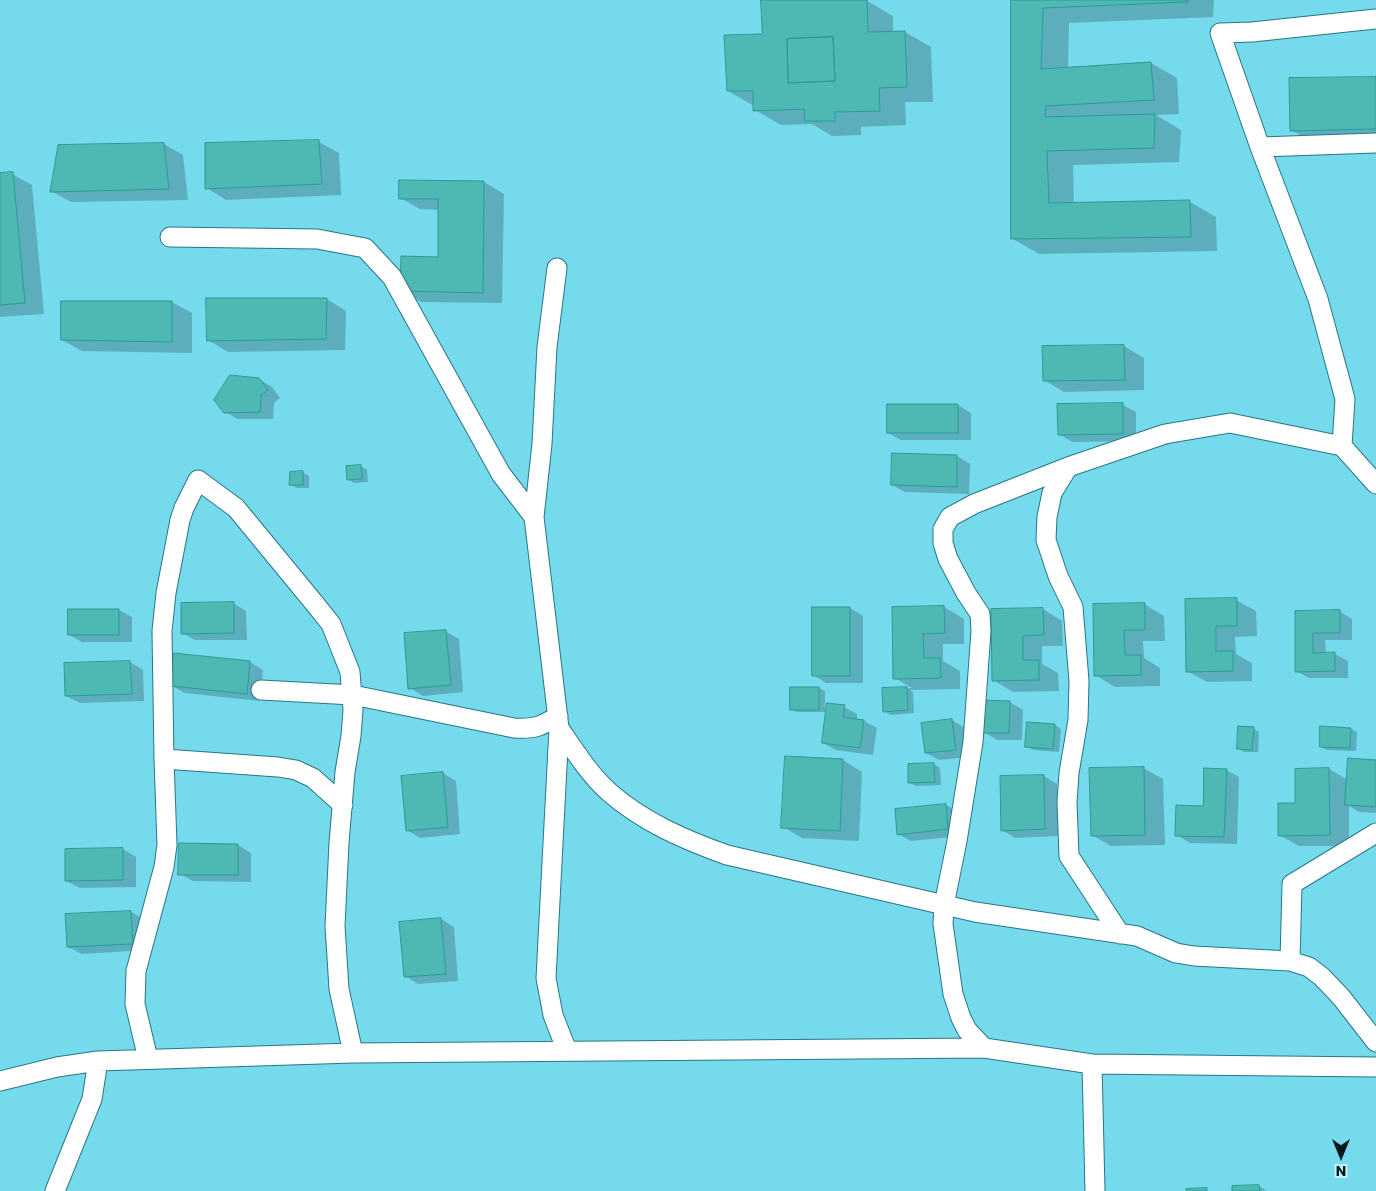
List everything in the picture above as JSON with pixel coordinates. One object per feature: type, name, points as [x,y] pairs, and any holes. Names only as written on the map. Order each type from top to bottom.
[{"type":"street","points":[[1342,446],[1345,399],[1318,299],[1260,146],[1220,33],[1252,32],[1376,19]]},
{"type":"street","points":[[1260,146],[1376,144]]},
{"type":"street","points":[[170,237],[317,239],[365,248],[392,277],[501,474],[534,517]]},
{"type":"street","points":[[557,268],[546,347],[542,444],[534,517],[558,722],[546,978],[553,1014],[567,1051]]},
{"type":"street","points":[[984,1048],[967,1030],[953,994],[944,924],[944,905],[957,841],[973,742],[981,631],[980,614],[966,593],[948,559],[943,542],[943,529],[950,518],[974,504],[1068,467],[1165,434],[1230,424],[1342,446],[1376,484]]},
{"type":"street","points":[[1068,467],[1052,493],[1047,518],[1046,540],[1058,576],[1072,607],[1079,681],[1078,720],[1069,773],[1067,802],[1069,856],[1120,934]]},
{"type":"street","points":[[148,1059],[135,1004],[136,971],[164,867],[166,852],[162,631],[166,593],[180,520],[198,480],[236,508],[331,624],[350,672],[353,695],[351,736],[342,805],[335,926],[339,989],[353,1053]]},
{"type":"street","points":[[261,690],[353,695],[514,728],[531,729],[558,722]]},
{"type":"street","points":[[558,722],[585,766],[609,792],[643,817],[688,842],[727,855],[975,912],[1137,936],[1164,948],[1185,954],[1290,961],[1309,967],[1322,977],[1341,997],[1376,1042]]},
{"type":"street","points":[[164,759],[296,770],[313,778],[342,805]]},
{"type":"street","points":[[1290,961],[1292,884],[1376,833]]},
{"type":"street","points":[[0,1081],[57,1067],[98,1060],[353,1053],[984,1048],[1092,1064],[1376,1067]]},
{"type":"street","points":[[55,1191],[92,1099],[98,1060]]},
{"type":"street","points":[[1092,1064],[1095,1191]]},
{"type":"building","points":[[761,0],[867,0],[868,32],[905,31],[907,87],[879,88],[880,111],[835,112],[835,121],[805,121],[804,109],[753,111],[753,91],[727,91],[724,35],[762,34]],"holes":[[[833,37],[835,81],[788,83],[787,39]]]},
{"type":"building","points":[[1011,0],[1188,0],[1188,2],[1043,8],[1041,69],[1151,62],[1154,100],[1046,106],[1045,117],[1155,114],[1154,148],[1047,151],[1049,203],[1190,200],[1191,237],[1011,239]]},
{"type":"building","points":[[833,37],[835,81],[788,83],[787,39]]},
{"type":"building","points":[[1376,77],[1376,129],[1290,131],[1289,78]]},
{"type":"building","points":[[319,140],[322,184],[205,189],[205,143]]},
{"type":"building","points":[[164,143],[169,189],[50,192],[58,145]]},
{"type":"building","points":[[13,172],[25,303],[0,305],[0,173]]},
{"type":"building","points":[[399,180],[484,181],[483,293],[400,291],[401,256],[438,257],[438,199],[399,199]]},
{"type":"building","points":[[206,298],[327,298],[326,339],[207,341]]},
{"type":"building","points":[[61,301],[172,301],[172,342],[61,340]]},
{"type":"building","points":[[1124,345],[1125,380],[1043,381],[1042,346]]},
{"type":"building","points":[[230,375],[259,378],[268,390],[261,395],[260,412],[224,413],[214,400]]},
{"type":"building","points":[[1123,403],[1123,434],[1058,435],[1057,404]]},
{"type":"building","points":[[887,404],[958,404],[958,433],[887,433]]},
{"type":"building","points":[[892,453],[957,455],[957,487],[891,485]]},
{"type":"building","points":[[361,465],[362,479],[347,480],[346,466]]},
{"type":"building","points":[[303,471],[303,485],[289,485],[290,472]]},
{"type":"building","points":[[1237,598],[1237,626],[1216,626],[1216,651],[1233,651],[1233,671],[1186,672],[1185,599]]},
{"type":"building","points":[[234,602],[234,633],[181,634],[181,603]]},
{"type":"building","points":[[1145,603],[1145,630],[1124,630],[1125,655],[1141,655],[1141,675],[1094,676],[1093,604]]},
{"type":"building","points":[[944,606],[945,633],[923,634],[924,658],[940,658],[941,678],[893,679],[892,607]]},
{"type":"building","points":[[812,607],[850,607],[850,676],[812,676]]},
{"type":"building","points":[[1043,608],[1044,635],[1023,636],[1023,660],[1039,660],[1039,680],[992,681],[991,609]]},
{"type":"building","points":[[68,609],[119,609],[119,635],[68,635]]},
{"type":"building","points":[[1340,610],[1340,633],[1313,633],[1313,653],[1335,652],[1335,671],[1295,672],[1295,611]]},
{"type":"building","points":[[446,630],[451,685],[408,689],[404,633]]},
{"type":"building","points":[[174,653],[250,661],[247,694],[171,686]]},
{"type":"building","points":[[130,661],[132,694],[65,696],[64,663]]},
{"type":"building","points":[[790,687],[819,687],[819,710],[790,710]]},
{"type":"building","points":[[907,687],[908,710],[883,712],[882,688]]},
{"type":"building","points":[[983,700],[1010,701],[1009,733],[982,733]]},
{"type":"building","points":[[827,703],[845,705],[843,717],[864,720],[860,748],[822,743]]},
{"type":"building","points":[[952,719],[956,750],[925,753],[921,723]]},
{"type":"building","points":[[1027,722],[1055,724],[1053,749],[1025,747]]},
{"type":"building","points":[[1238,726],[1254,727],[1252,750],[1237,749]]},
{"type":"building","points":[[1320,726],[1351,728],[1350,748],[1320,747]]},
{"type":"building","points":[[785,756],[843,759],[840,831],[781,828]]},
{"type":"building","points":[[1348,758],[1376,760],[1376,807],[1345,805]]},
{"type":"building","points":[[934,763],[935,782],[908,783],[908,764]]},
{"type":"building","points":[[1144,767],[1145,835],[1091,836],[1089,768]]},
{"type":"building","points":[[1204,768],[1227,769],[1224,837],[1175,836],[1176,805],[1203,806]]},
{"type":"building","points":[[1329,768],[1330,835],[1278,836],[1278,803],[1295,803],[1295,769]]},
{"type":"building","points":[[443,772],[448,827],[406,831],[401,776]]},
{"type":"building","points":[[1044,775],[1045,829],[1001,831],[1000,776]]},
{"type":"building","points":[[946,804],[948,829],[897,835],[895,809]]},
{"type":"building","points":[[179,843],[238,844],[238,875],[178,875]]},
{"type":"building","points":[[123,848],[123,880],[65,881],[65,849]]},
{"type":"building","points":[[131,911],[133,944],[67,947],[65,914]]},
{"type":"building","points":[[441,918],[446,974],[404,977],[399,922]]},
{"type":"building","points":[[1259,1185],[1260,1191],[1232,1191],[1232,1186]]},
{"type":"building","points":[[1207,1188],[1207,1191],[1186,1191],[1186,1189]]}]
